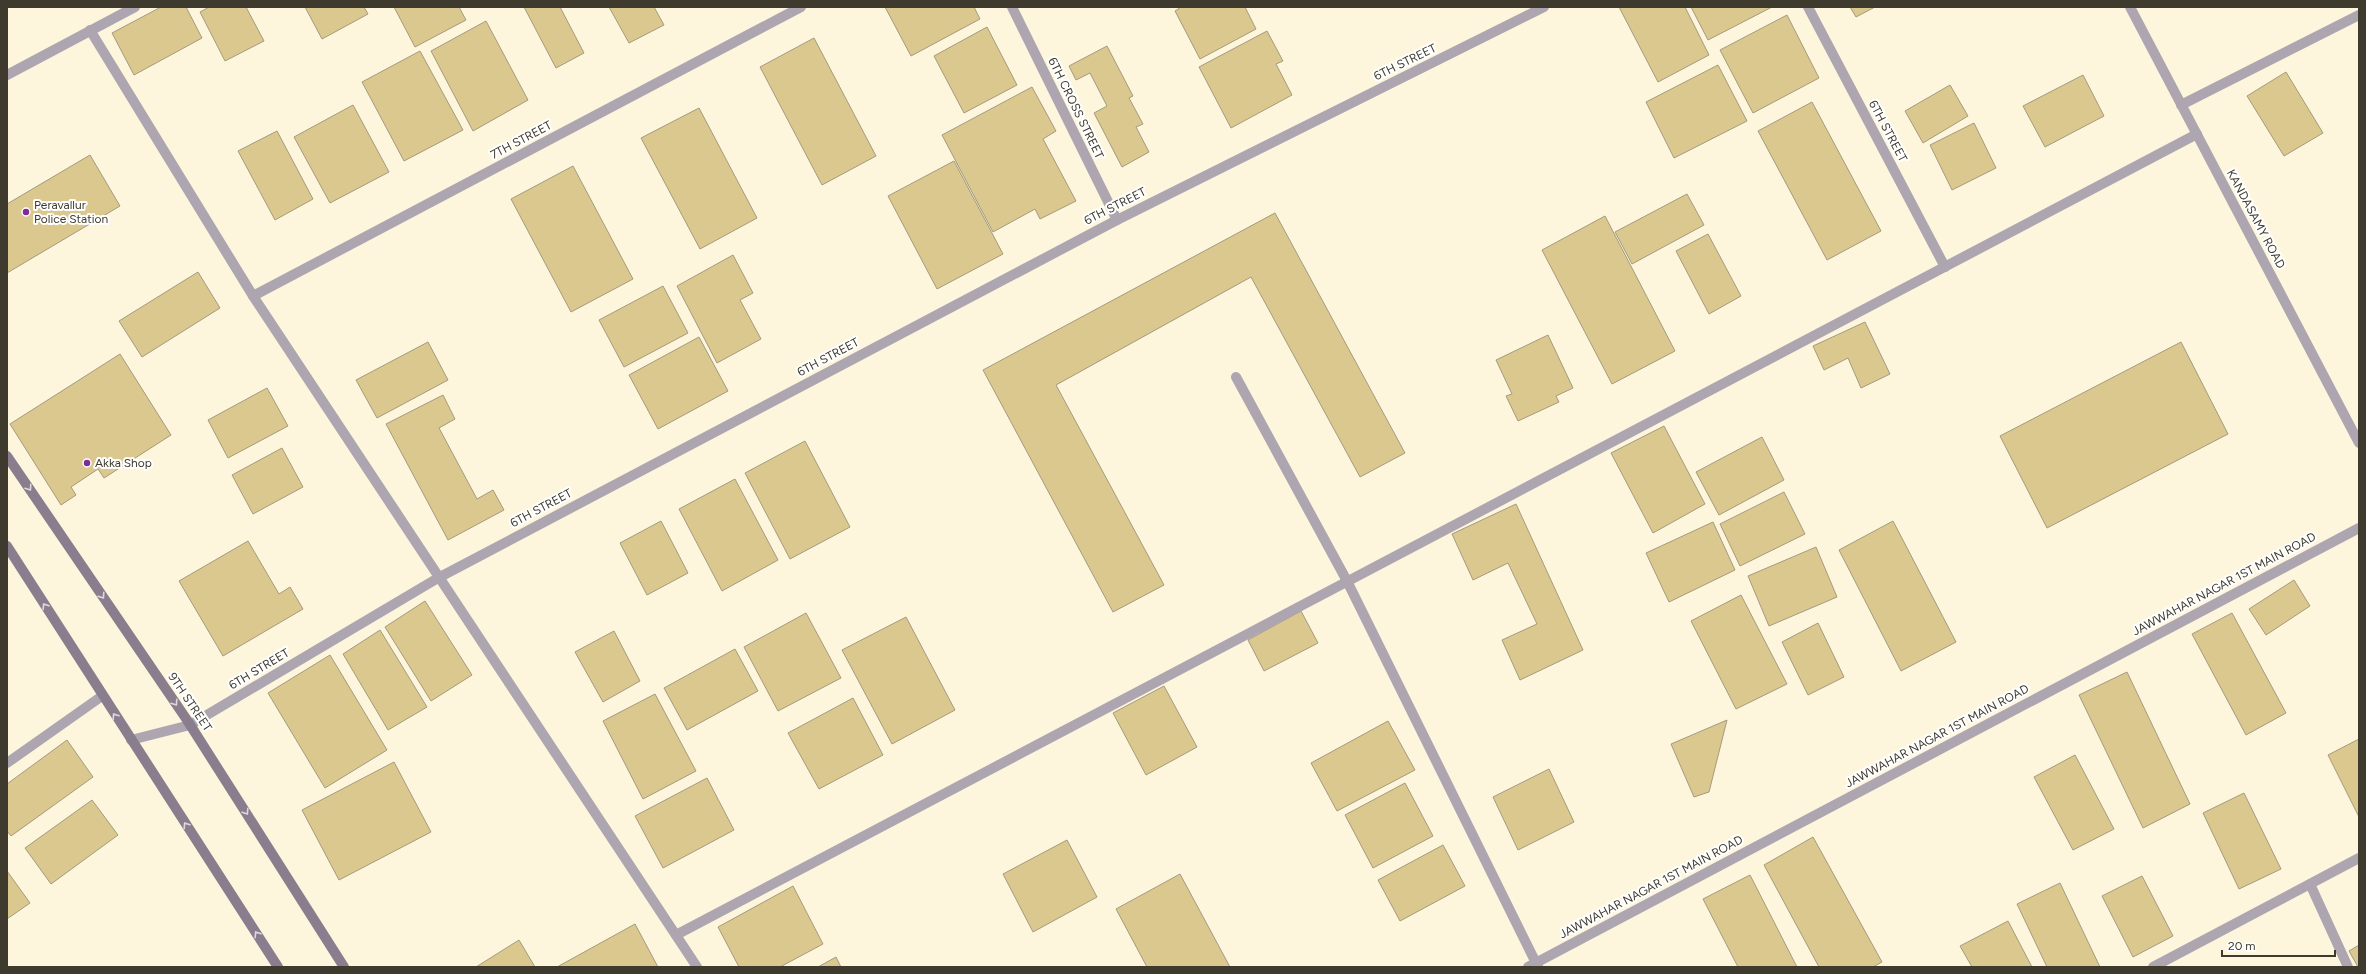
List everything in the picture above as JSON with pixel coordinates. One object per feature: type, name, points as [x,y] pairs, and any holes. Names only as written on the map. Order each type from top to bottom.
[{"type":"main road","name":"9TH STREET","points":[[7,456],[190,725],[344,967]]},
{"type":"main road","points":[[7,546],[102,696],[278,967]]},
{"type":"street","points":[[7,75],[135,7]]},
{"type":"street","name":"7TH STREET","points":[[254,296],[801,7]]},
{"type":"street","name":"6TH CROSS STREET","points":[[1012,7],[1117,220]]},
{"type":"street","name":"6TH STREET","points":[[131,740],[190,725],[438,578],[1117,220],[1544,7]]},
{"type":"street","name":"6TH STREET","points":[[1808,7],[1945,267]]},
{"type":"street","name":"KANDASAMY ROAD","points":[[2130,7],[2359,443]]},
{"type":"street","points":[[2181,105],[2359,15]]},
{"type":"street","points":[[90,30],[254,296],[438,578],[697,967]]},
{"type":"street","points":[[676,935],[2197,134]]},
{"type":"street","points":[[1236,377],[1347,581],[1534,966]]},
{"type":"street","name":"JAWWAHAR NAGAR 1ST MAIN ROAD","points":[[1534,966],[2359,528]]},
{"type":"street","points":[[7,763],[102,696]]},
{"type":"street","points":[[2153,967],[2359,858]]},
{"type":"street","points":[[2310,884],[2348,967]]},
{"type":"building","points":[[161,7],[186,7],[202,38],[134,75],[112,33]]},
{"type":"building","points":[[209,7],[246,7],[264,41],[225,61],[200,12]]},
{"type":"building","points":[[305,7],[364,7],[368,14],[322,39]]},
{"type":"building","points":[[394,7],[459,7],[466,20],[415,47]]},
{"type":"building","points":[[524,7],[560,7],[584,53],[556,68]]},
{"type":"building","points":[[609,7],[654,7],[664,25],[629,43]]},
{"type":"building","points":[[885,7],[974,7],[980,19],[911,56]]},
{"type":"building","points":[[1181,7],[1245,7],[1256,29],[1200,59],[1175,11]]},
{"type":"building","points":[[1619,7],[1685,7],[1709,55],[1658,82]]},
{"type":"building","points":[[1691,7],[1772,7],[1708,40]]},
{"type":"building","points":[[1850,7],[1875,7],[1856,17]]},
{"type":"building","points":[[1787,15],[1819,78],[1753,113],[1720,50]]},
{"type":"building","points":[[486,21],[528,100],[473,131],[431,51]]},
{"type":"building","points":[[987,27],[1017,85],[964,113],[934,56]]},
{"type":"building","points":[[1267,31],[1283,61],[1276,64],[1292,95],[1231,128],[1199,67]]},
{"type":"building","points":[[814,38],[876,156],[822,185],[760,67]]},
{"type":"building","points":[[1107,46],[1133,96],[1129,98],[1143,124],[1136,127],[1149,152],[1122,167],[1094,113],[1107,106],[1090,73],[1076,80],[1069,66]]},
{"type":"building","points":[[420,51],[463,130],[404,161],[362,82]]},
{"type":"building","points":[[1718,65],[1747,121],[1674,158],[1646,102]]},
{"type":"building","points":[[2286,72],[2323,133],[2284,156],[2247,96]]},
{"type":"building","points":[[2083,75],[2104,116],[2045,147],[2023,106]]},
{"type":"building","points":[[1950,85],[1968,116],[1923,143],[1905,111]]},
{"type":"building","points":[[1032,87],[1056,131],[1043,139],[1076,201],[1040,219],[1035,209],[993,232],[942,135]]},
{"type":"building","points":[[1812,102],[1881,231],[1827,260],[1758,131]]},
{"type":"building","points":[[353,105],[389,172],[330,203],[294,137]]},
{"type":"building","points":[[699,108],[757,218],[700,249],[641,138]]},
{"type":"building","points":[[1974,123],[1996,168],[1952,190],[1930,145]]},
{"type":"building","points":[[277,131],[313,199],[275,220],[238,151]]},
{"type":"building","points":[[90,155],[120,206],[7,273],[7,204]]},
{"type":"building","points":[[954,161],[1003,254],[937,289],[888,196]]},
{"type":"building","points":[[573,166],[633,279],[571,312],[511,199]]},
{"type":"building","points":[[1687,194],[1704,225],[1632,264],[1615,232]]},
{"type":"building","points":[[1275,213],[1405,453],[1360,477],[1251,277],[1056,385],[1164,585],[1113,612],[983,370]]},
{"type":"building","points":[[1605,216],[1675,351],[1612,384],[1542,250]]},
{"type":"building","points":[[1708,234],[1741,296],[1709,314],[1676,251]]},
{"type":"building","points":[[733,255],[753,293],[740,300],[761,339],[717,363],[677,286]]},
{"type":"building","points":[[198,272],[220,308],[142,357],[119,321]]},
{"type":"building","points":[[663,286],[688,333],[624,367],[599,320]]},
{"type":"building","points":[[1865,322],[1890,374],[1861,388],[1848,358],[1824,370],[1813,346]]},
{"type":"building","points":[[1548,335],[1573,388],[1556,396],[1559,402],[1518,421],[1506,396],[1512,394],[1496,360]]},
{"type":"building","points":[[699,337],[728,391],[658,429],[629,375]]},
{"type":"building","points":[[428,342],[448,380],[377,418],[356,380]]},
{"type":"building","points":[[2181,342],[2228,434],[2047,528],[2000,436]]},
{"type":"building","points":[[120,354],[171,435],[104,478],[98,469],[71,487],[76,495],[61,505],[10,424]]},
{"type":"building","points":[[267,388],[288,426],[228,458],[208,420]]},
{"type":"building","points":[[443,395],[455,419],[439,428],[477,499],[493,490],[504,510],[448,540],[386,424]]},
{"type":"building","points":[[1664,426],[1705,504],[1653,533],[1611,453]]},
{"type":"building","points":[[1762,437],[1784,480],[1719,515],[1696,472]]},
{"type":"building","points":[[805,441],[850,527],[790,559],[745,473]]},
{"type":"building","points":[[282,448],[303,487],[253,514],[232,475]]},
{"type":"building","points":[[735,479],[778,560],[722,591],[679,509]]},
{"type":"building","points":[[1784,492],[1805,534],[1740,566],[1720,524]]},
{"type":"building","points":[[1516,504],[1583,650],[1520,680],[1502,640],[1537,624],[1508,563],[1473,580],[1452,534]]},
{"type":"building","points":[[661,521],[688,573],[647,595],[620,543]]},
{"type":"building","points":[[1893,521],[1956,642],[1901,671],[1839,550]]},
{"type":"building","points":[[1713,522],[1735,570],[1669,602],[1646,553]]},
{"type":"building","points":[[248,541],[279,594],[290,587],[303,609],[223,656],[179,581]]},
{"type":"building","points":[[1816,547],[1837,597],[1769,626],[1748,576]]},
{"type":"building","points":[[2294,580],[2310,606],[2266,635],[2249,609]]},
{"type":"building","points":[[1741,595],[1787,684],[1736,709],[1691,621]]},
{"type":"building","points":[[425,601],[472,675],[431,701],[385,627]]},
{"type":"building","points":[[1301,611],[1318,643],[1264,671],[1248,640]]},
{"type":"building","points":[[806,613],[841,678],[778,711],[744,647]]},
{"type":"building","points":[[2232,613],[2286,713],[2246,735],[2192,634]]},
{"type":"building","points":[[906,617],[955,710],[892,744],[842,650]]},
{"type":"building","points":[[1818,623],[1844,677],[1808,695],[1782,642]]},
{"type":"building","points":[[380,630],[427,707],[388,730],[343,654]]},
{"type":"building","points":[[614,631],[640,681],[603,702],[575,652]]},
{"type":"building","points":[[735,649],[758,691],[687,730],[664,688]]},
{"type":"building","points":[[330,655],[387,750],[325,788],[268,693]]},
{"type":"building","points":[[2127,672],[2190,804],[2143,828],[2079,695]]},
{"type":"building","points":[[1164,686],[1197,747],[1146,775],[1113,713]]},
{"type":"building","points":[[655,694],[696,771],[643,799],[603,721]]},
{"type":"building","points":[[853,698],[883,755],[819,789],[788,733]]},
{"type":"building","points":[[1727,720],[1709,792],[1694,797],[1671,744]]},
{"type":"building","points":[[1388,721],[1415,770],[1337,811],[1311,763]]},
{"type":"building","points":[[2359,739],[2359,817],[2328,755]]},
{"type":"building","points":[[67,740],[93,777],[11,836],[7,831],[7,784]]},
{"type":"building","points":[[2075,755],[2114,829],[2073,850],[2034,777]]},
{"type":"building","points":[[394,762],[431,832],[339,880],[302,810]]},
{"type":"building","points":[[1549,769],[1574,822],[1518,850],[1493,797]]},
{"type":"building","points":[[707,778],[734,830],[663,868],[635,816]]},
{"type":"building","points":[[1405,783],[1433,836],[1373,868],[1345,815]]},
{"type":"building","points":[[2244,793],[2281,869],[2239,889],[2203,813]]},
{"type":"building","points":[[92,800],[118,835],[51,884],[25,848]]},
{"type":"building","points":[[1813,837],[1882,962],[1873,967],[1819,967],[1764,865]]},
{"type":"building","points":[[1067,840],[1097,897],[1033,932],[1003,874]]},
{"type":"building","points":[[1443,845],[1465,886],[1400,921],[1378,880]]},
{"type":"building","points":[[7,871],[30,903],[7,919]]},
{"type":"building","points":[[1180,874],[1230,967],[1147,967],[1116,909]]},
{"type":"building","points":[[1750,875],[1797,967],[1738,967],[1703,899]]},
{"type":"building","points":[[2142,876],[2173,936],[2133,957],[2102,896]]},
{"type":"building","points":[[2060,883],[2100,967],[2047,967],[2017,904]]},
{"type":"building","points":[[793,886],[823,944],[780,967],[739,967],[718,927]]},
{"type":"building","points":[[2008,921],[2032,967],[1972,967],[1960,946]]},
{"type":"building","points":[[635,924],[658,967],[557,967]]},
{"type":"building","points":[[519,940],[535,967],[476,967]]},
{"type":"building","points":[[2359,945],[2359,967],[2358,967],[2349,951]]},
{"type":"building","points":[[836,957],[841,967],[818,967]]},
{"type":"place","name":"Peravallur Police Station","points":[[26,212]]},
{"type":"place","name":"Akka Shop","points":[[87,463]]}]
